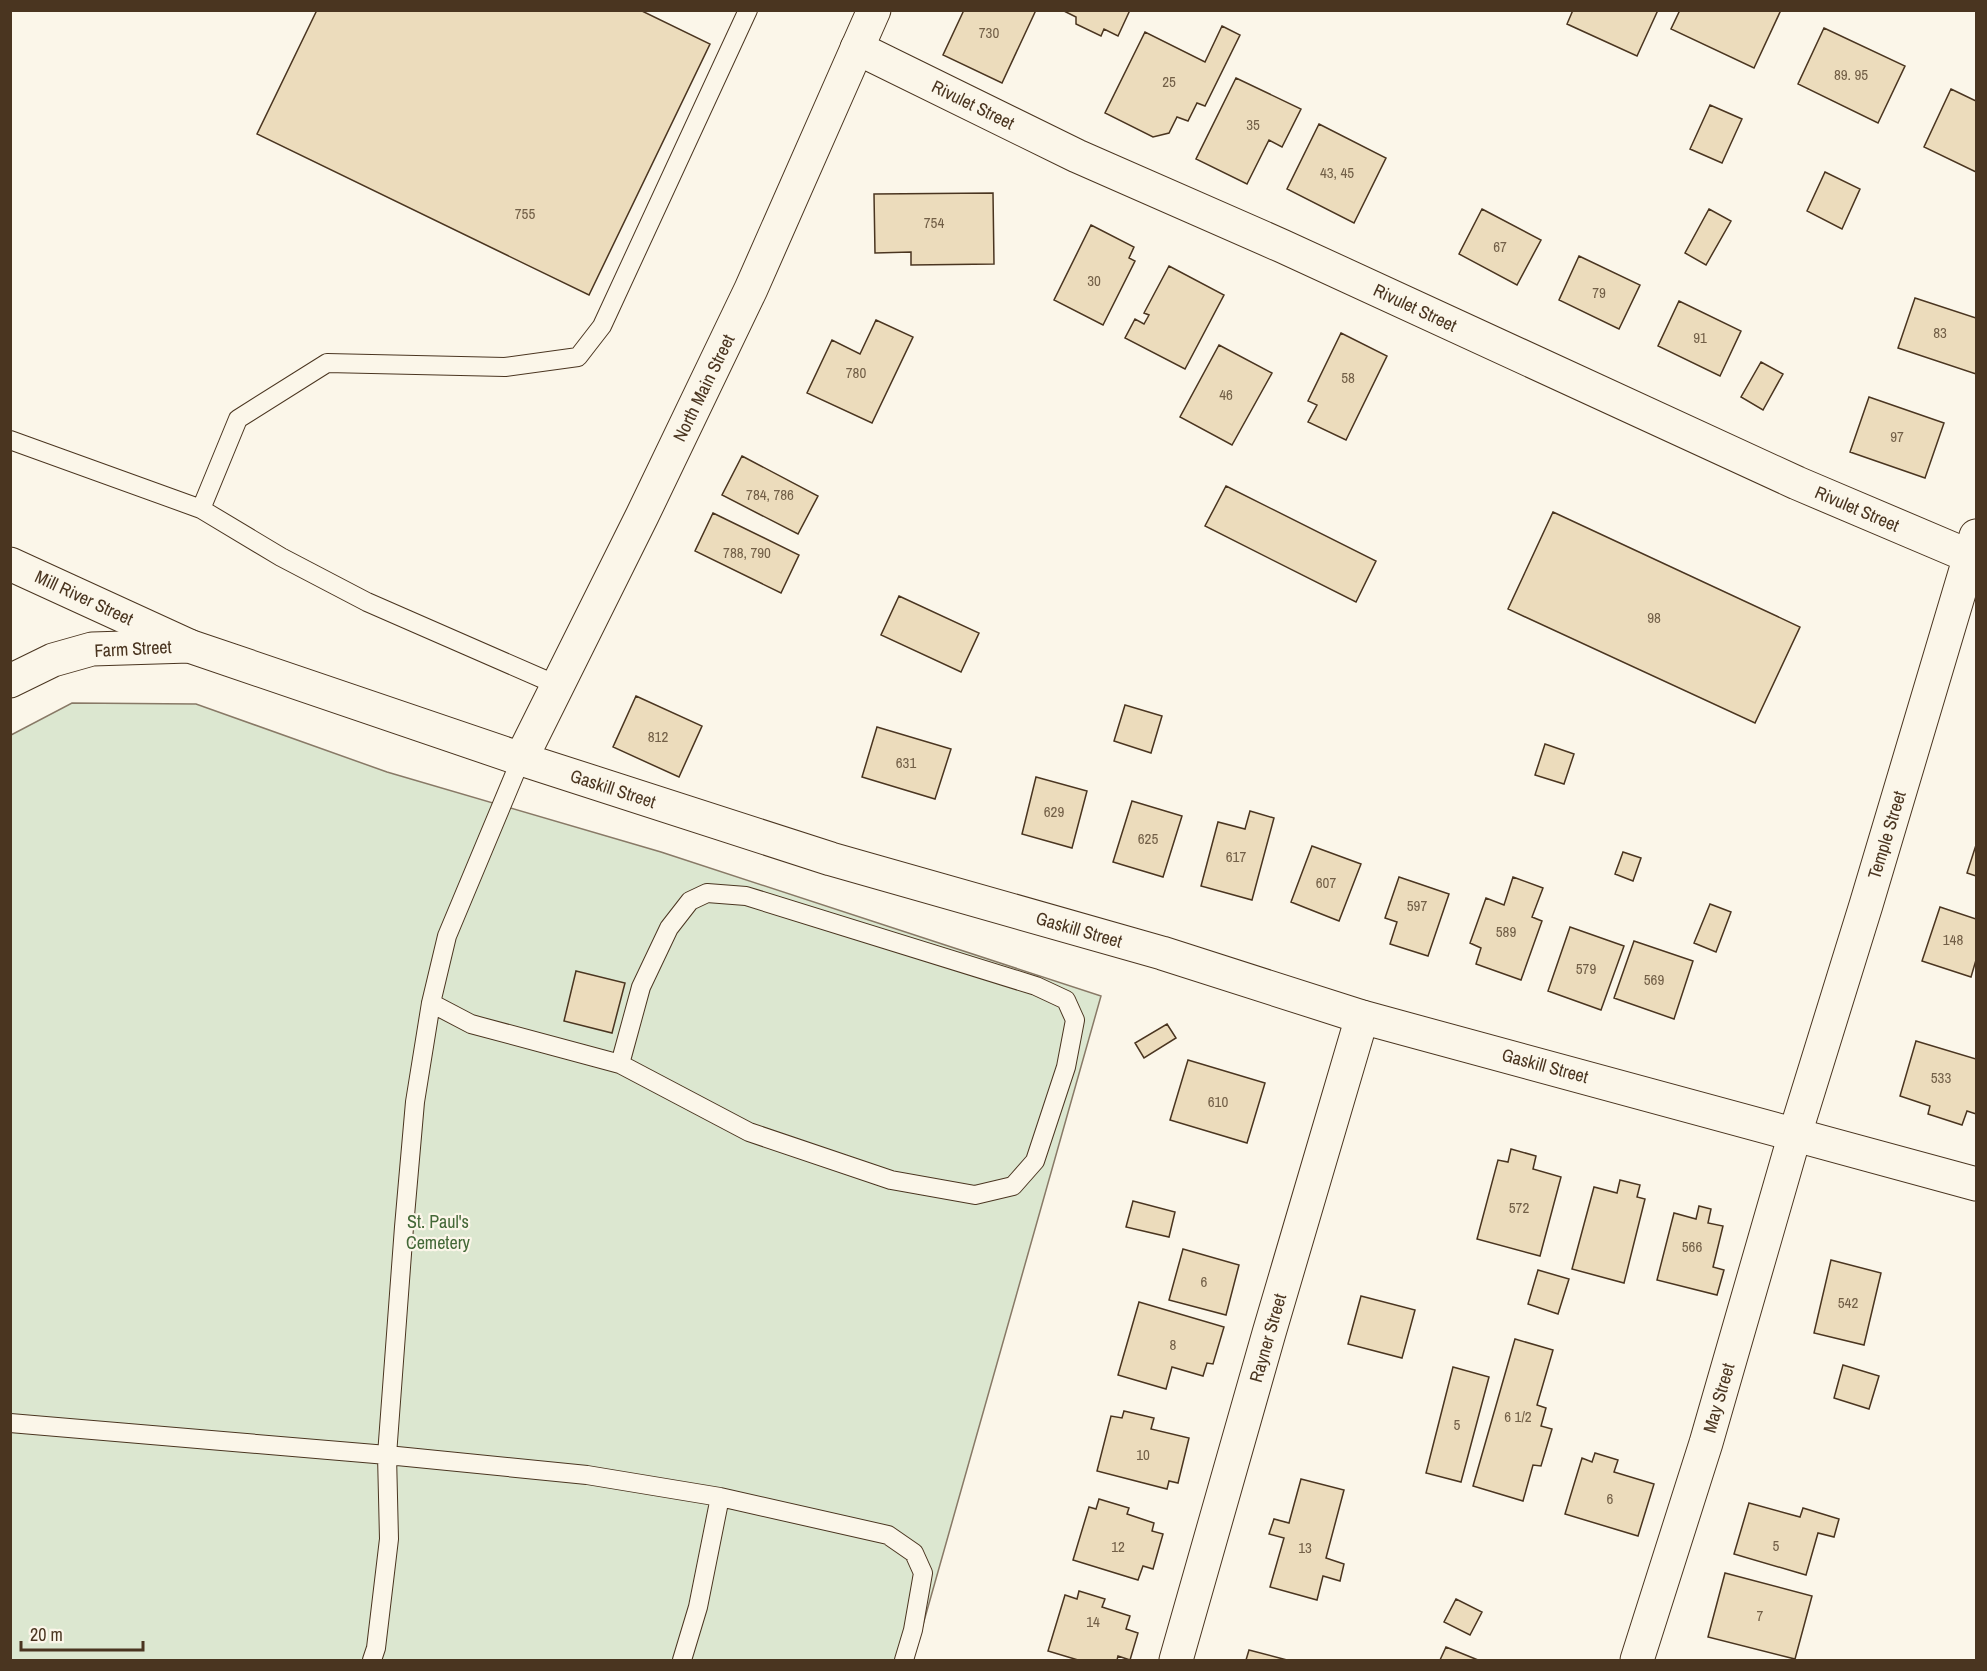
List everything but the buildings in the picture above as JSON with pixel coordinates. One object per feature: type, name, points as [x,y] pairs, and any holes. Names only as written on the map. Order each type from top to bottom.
[{"type":"street","name":"North Main Street","points":[[520,759],[642,516],[751,289],[874,10]]},
{"type":"street","name":"Rivulet Street","points":[[856,48],[1077,156],[1282,246],[1797,483],[1975,551]]},
{"type":"street","name":"Temple Street","points":[[1796,1134],[1975,551]]},
{"type":"street","name":"Mill River Street","points":[[10,564],[189,646]]},
{"type":"street","name":"Gaskill Street","points":[[189,646],[520,759],[831,859],[1162,953],[1362,1017],[1977,1184]]},
{"type":"street","name":"Farm Street","points":[[10,681],[53,660],[92,649],[189,646]]},
{"type":"street","name":"Rayner Street","points":[[1176,1660],[1362,1017]]},
{"type":"street","name":"May Street","points":[[1637,1660],[1706,1443],[1796,1134]]},
{"type":"lane","points":[[201,509],[238,419],[327,363],[505,368],[578,357],[602,326],[748,10]]},
{"type":"lane","points":[[10,440],[201,509],[281,557],[367,602],[557,686]]},
{"type":"lane","points":[[372,1660],[376,1648],[388,1539],[387,1455],[415,1102],[431,1003],[447,936],[520,759]]},
{"type":"lane","points":[[431,1003],[471,1024],[620,1064],[749,1132],[891,1180],[975,1195],[1013,1186],[1035,1161],[1066,1067],[1074,1020],[1066,1000],[1036,986],[746,896],[707,893],[690,901],[669,928],[641,987],[620,1064]]},
{"type":"lane","points":[[10,1423],[387,1455],[587,1475],[720,1497],[888,1535],[914,1553],[923,1573],[913,1630],[904,1660]]},
{"type":"lane","points":[[682,1660],[698,1607],[720,1497]]},
{"type":"green space","name":"St. Paul's Cemetery","points":[[72,703],[196,704],[387,772],[661,852],[1101,996],[913,1660],[11,1660],[11,735]]}]
